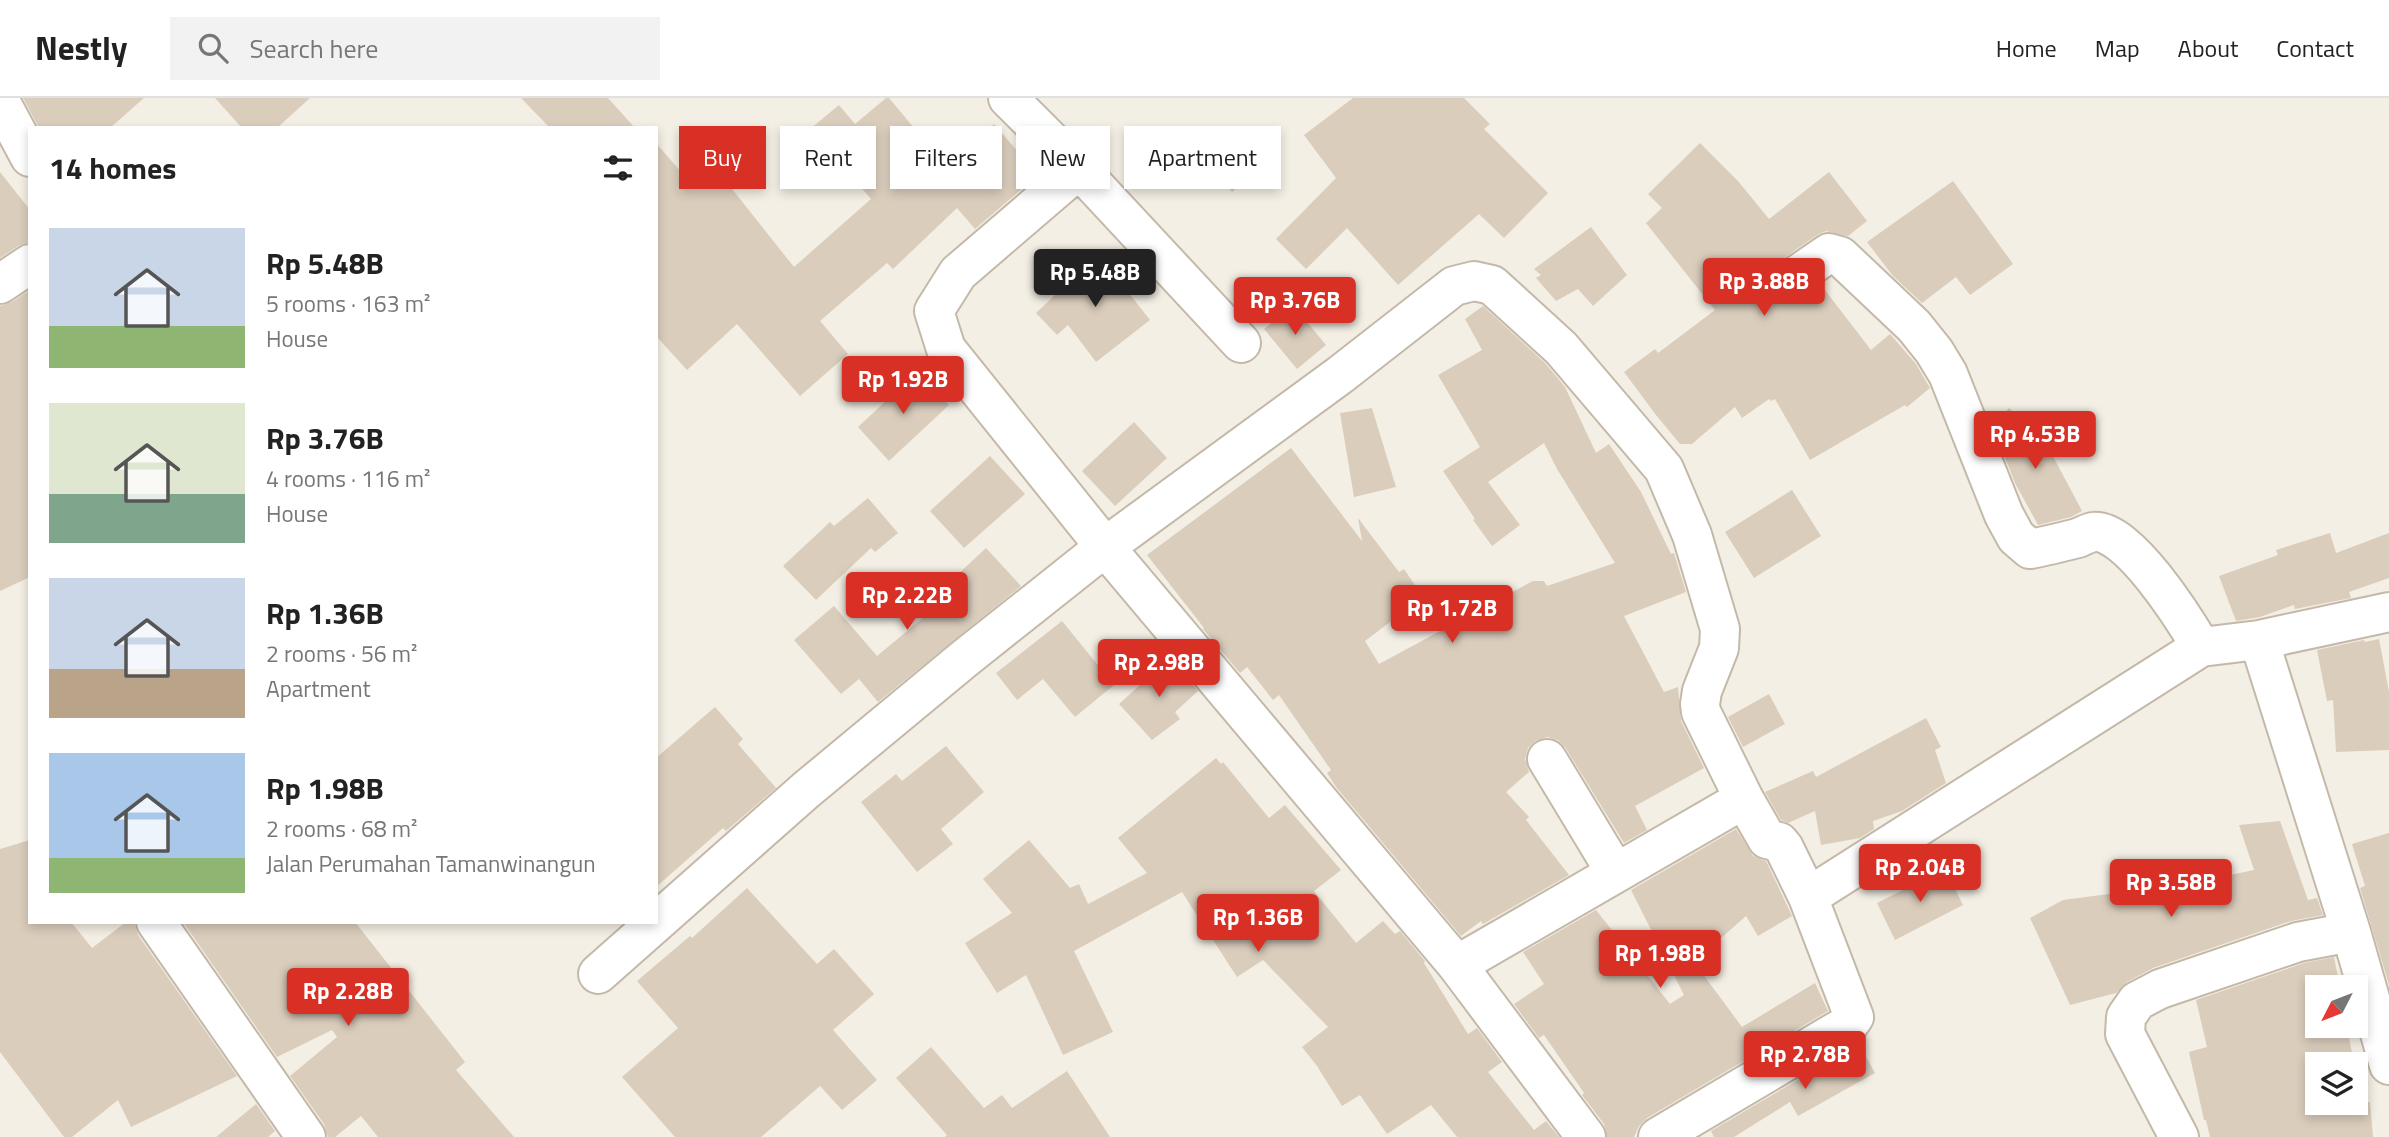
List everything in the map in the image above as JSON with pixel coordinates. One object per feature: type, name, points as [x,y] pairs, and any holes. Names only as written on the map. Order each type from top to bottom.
[{"type":"street","points":[[1008,98],[1036,126]]},
{"type":"street","points":[[0,101],[28,153]]},
{"type":"street","points":[[1056,189],[958,273],[934,311],[946,349],[1105,547],[1457,965],[1586,1137]]},
{"type":"street","points":[[1098,189],[1241,343]]},
{"type":"street","points":[[1790,280],[1829,253],[1840,256],[1914,326],[1934,351],[1948,374],[2004,515],[2016,537],[2030,549],[2093,533],[2106,534],[2116,539],[2133,554],[2177,607],[2201,647]]},
{"type":"street","points":[[0,284],[28,265]]},
{"type":"street","points":[[658,921],[806,790],[1105,547],[1329,383],[1454,286],[1474,281],[1492,285],[1561,348],[1664,469],[1692,535],[1720,629],[1719,648],[1702,691],[1701,712],[1767,839],[1779,842],[1784,848],[1808,897],[1852,1011],[1853,1021],[1658,1137]]},
{"type":"street","points":[[1808,897],[2201,647],[2259,640],[2389,612]]},
{"type":"street","points":[[2259,640],[2351,932],[2389,1065]]},
{"type":"street","points":[[1547,759],[1616,873]]},
{"type":"street","points":[[1457,965],[1744,799]]},
{"type":"street","points":[[157,924],[306,1137]]},
{"type":"street","points":[[598,974],[655,924]]},
{"type":"street","points":[[2179,1137],[2125,1034],[2126,1017],[2137,1001],[2160,989],[2298,942],[2351,932]]},
{"type":"building","points":[[23,98],[144,98],[112,126],[38,126]]},
{"type":"building","points":[[215,98],[310,98],[279,126],[240,126]]},
{"type":"building","points":[[521,98],[608,98],[633,126],[548,126]]},
{"type":"building","points":[[889,98],[912,126],[890,126],[890,189],[1002,189],[1002,133],[1016,150],[1016,189],[1022,189],[975,229],[957,208],[893,269],[887,263],[820,321],[848,354],[800,396],[737,324],[687,370],[658,338],[658,145],[679,170],[679,189],[732,189],[794,267],[871,199],[862,189],[876,189],[876,126],[814,126],[839,105],[855,124]]},
{"type":"building","points":[[1353,98],[1464,98],[1490,124],[1484,129],[1548,193],[1504,238],[1479,214],[1398,285],[1347,228],[1306,269],[1276,239],[1336,178],[1304,135]]},
{"type":"building","points":[[1700,143],[1738,181],[1769,219],[1829,172],[1867,221],[1848,236],[1826,231],[1817,235],[1778,262],[1770,271],[1768,282],[1772,292],[1780,299],[1792,302],[1821,285],[1871,350],[1890,334],[1916,364],[1930,388],[1907,407],[1905,405],[1810,460],[1775,399],[1769,399],[1742,418],[1735,407],[1692,444],[1680,444],[1624,372],[1655,349],[1658,353],[1715,310],[1646,223],[1662,208],[1648,194]]},
{"type":"building","points":[[0,172],[28,207],[28,243],[0,258]]},
{"type":"building","points":[[1953,181],[2013,264],[1970,295],[1956,277],[1922,303],[1893,276],[1867,242]]},
{"type":"building","points":[[1591,227],[1627,275],[1593,306],[1578,289],[1556,301],[1536,278],[1541,275],[1534,269]]},
{"type":"building","points":[[1099,253],[1120,276],[1117,278],[1150,320],[1096,362],[1068,325],[1057,335],[1036,313]]},
{"type":"building","points":[[28,291],[28,578],[0,591],[0,306]]},
{"type":"building","points":[[1293,305],[1326,345],[1297,369],[1264,329]]},
{"type":"building","points":[[1483,306],[1545,363],[1565,387],[1596,453],[1609,444],[1641,492],[1671,554],[1674,553],[1686,592],[1624,616],[1664,692],[1678,687],[1681,721],[1704,768],[1635,806],[1647,830],[1624,843],[1565,747],[1558,740],[1547,737],[1535,741],[1528,748],[1525,759],[1529,772],[1506,792],[1529,817],[1526,820],[1569,875],[1483,924],[1481,921],[1461,936],[1336,787],[1327,773],[1331,770],[1279,695],[1273,700],[1247,667],[1240,673],[1147,555],[1291,448],[1362,541],[1358,518],[1399,572],[1404,569],[1423,597],[1365,641],[1379,664],[1533,581],[1544,581],[1547,586],[1615,563],[1544,443],[1488,482],[1520,525],[1492,546],[1443,471],[1480,447],[1438,375],[1482,350],[1465,319]]},
{"type":"building","points":[[917,372],[949,405],[889,461],[858,427]]},
{"type":"building","points":[[1372,408],[1396,487],[1354,497],[1340,413]]},
{"type":"building","points":[[2009,408],[2046,443],[2082,511],[2071,517],[2038,525],[2015,483],[1993,427]]},
{"type":"building","points":[[1134,422],[1167,458],[1115,506],[1082,471]]},
{"type":"building","points":[[990,456],[1025,494],[964,548],[930,511]]},
{"type":"building","points":[[1792,490],[1821,536],[1754,578],[1725,532]]},
{"type":"building","points":[[868,498],[898,533],[875,552],[871,548],[816,600],[783,566],[830,522],[834,526]]},
{"type":"building","points":[[2330,533],[2336,553],[2389,533],[2389,578],[2349,592],[2351,598],[2295,609],[2294,605],[2260,617],[2236,621],[2219,576],[2278,555],[2276,550]]},
{"type":"building","points":[[986,548],[1021,586],[878,702],[859,679],[841,694],[794,640],[834,606],[877,656],[948,597],[941,590]]},
{"type":"building","points":[[1062,621],[1114,685],[1075,717],[1043,679],[1017,700],[996,673]]},
{"type":"building","points":[[2379,639],[2389,692],[2389,750],[2336,752],[2333,700],[2327,701],[2317,650]]},
{"type":"building","points":[[1170,658],[1198,691],[1175,712],[1180,719],[1152,740],[1119,704]]},
{"type":"building","points":[[1769,694],[1785,724],[1743,747],[1728,717]]},
{"type":"building","points":[[715,707],[743,739],[738,744],[776,788],[726,831],[723,828],[658,885],[658,756]]},
{"type":"building","points":[[1926,718],[1941,747],[1935,750],[1946,783],[1902,811],[1873,821],[1874,829],[1860,838],[1821,845],[1815,811],[1788,823],[1781,820],[1765,792],[1813,771],[1816,777]]},
{"type":"building","points":[[946,746],[984,792],[941,829],[953,844],[917,872],[861,802],[896,774],[902,781]]},
{"type":"building","points":[[1216,758],[1221,764],[1223,762],[1269,818],[1285,805],[1341,870],[1314,891],[1356,943],[1383,921],[1395,934],[1400,931],[1425,961],[1468,1034],[1477,1028],[1502,1062],[1488,1072],[1534,1130],[1546,1121],[1559,1137],[1457,1137],[1431,1105],[1387,1134],[1360,1095],[1342,1106],[1302,1047],[1328,1027],[1263,960],[1237,977],[1182,892],[1074,951],[1113,1032],[1063,1055],[1026,975],[997,993],[965,943],[1012,913],[983,879],[1029,840],[1070,888],[1079,884],[1088,904],[1147,873],[1118,838]]},
{"type":"building","points":[[2280,821],[2308,900],[2317,898],[2323,915],[2291,921],[2153,968],[2127,982],[2116,993],[2070,1005],[2030,918],[2063,900],[2139,890],[2140,894],[2254,870],[2239,825]]},
{"type":"building","points":[[1736,829],[1753,856],[1766,861],[1792,916],[1758,936],[1746,916],[1694,962],[1742,1027],[1815,983],[1828,1011],[1647,1118],[1634,1137],[1607,1137],[1604,1124],[1544,1035],[1539,1038],[1514,1004],[1544,984],[1523,952],[1596,910],[1670,1004],[1684,995],[1631,890]]},
{"type":"building","points":[[2389,833],[2389,985],[2360,888],[2365,886],[2352,844]]},
{"type":"building","points":[[28,841],[28,924],[73,924],[92,948],[123,924],[135,924],[138,935],[237,1076],[131,1127],[118,1100],[72,1137],[64,1137],[0,1052],[0,849]]},
{"type":"building","points":[[1945,869],[1963,905],[1895,940],[1877,903]]},
{"type":"building","points":[[747,888],[817,964],[834,949],[874,994],[833,1030],[877,1080],[842,1110],[820,1086],[761,1137],[675,1137],[622,1077],[678,1028],[637,981],[690,936],[692,938]]},
{"type":"building","points":[[184,924],[357,924],[465,1062],[456,1070],[514,1137],[378,1137],[361,1116],[335,1137],[328,1137],[324,1124],[290,1076],[337,1037],[332,1030],[277,1057]]},
{"type":"building","points":[[2334,957],[2338,975],[2305,975],[2305,1038],[2349,1038],[2352,1052],[2305,1052],[2305,1115],[2368,1115],[2370,1102],[2373,1137],[2210,1137],[2189,1052],[2207,1047],[2196,1000],[2304,963]]},
{"type":"building","points":[[1859,1044],[1875,1073],[1798,1116],[1790,1102],[1734,1137],[1714,1137],[1711,1131]]},
{"type":"building","points":[[931,1047],[984,1108],[1002,1095],[1012,1108],[1067,1071],[1110,1137],[945,1137],[947,1135],[896,1078]]},
{"type":"building","points":[[256,1104],[275,1131],[268,1137],[216,1137]]}]
